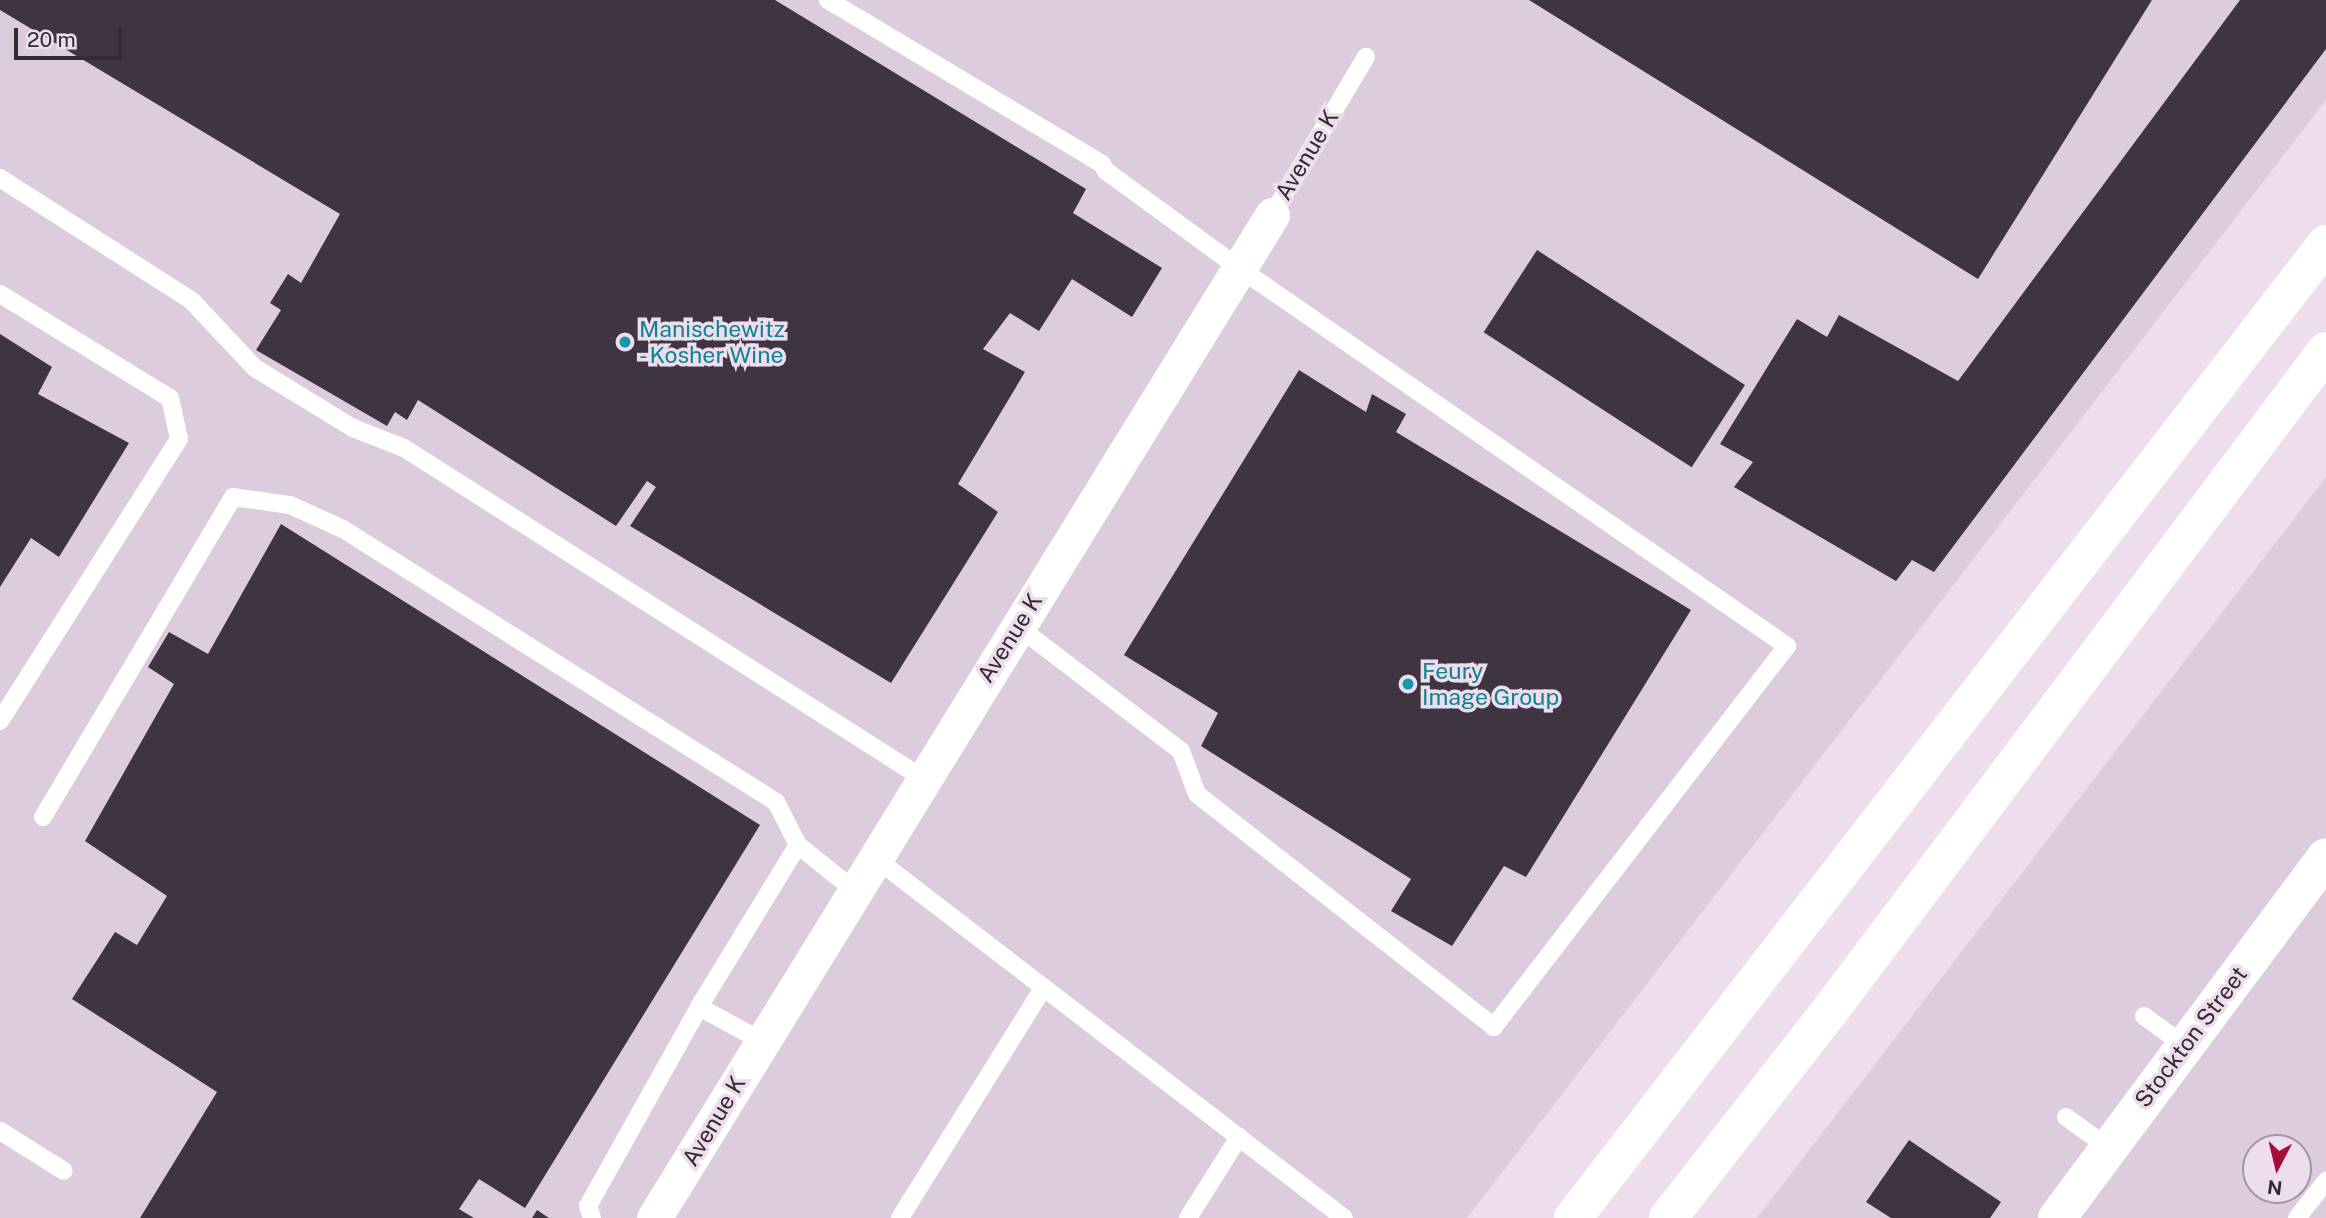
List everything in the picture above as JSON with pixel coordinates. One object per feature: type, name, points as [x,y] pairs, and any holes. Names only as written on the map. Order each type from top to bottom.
[{"type":"main road","points":[[1573,1218],[2326,244]]},
{"type":"main road","points":[[1668,1218],[1829,1012],[2326,351]]},
{"type":"main road","name":"Stockton Street","points":[[2057,1218],[2326,857]]},
{"type":"street","name":"Avenue K","points":[[654,1218],[1272,215]]},
{"type":"lane","points":[[828,0],[1102,164],[1106,171],[1238,268],[1787,646],[1494,1027],[1197,794],[1181,751],[1017,626]]},
{"type":"lane","name":"Avenue K","points":[[1272,215],[1366,57]]},
{"type":"lane","points":[[0,178],[192,301],[255,368],[354,428],[404,448],[924,779]]},
{"type":"lane","points":[[0,294],[170,398],[178,439],[0,721]]},
{"type":"lane","points":[[43,817],[233,496],[290,505],[342,529],[776,802],[798,845],[855,891]]},
{"type":"lane","points":[[590,1212],[699,1007],[798,845]]},
{"type":"lane","points":[[875,858],[1344,1218]]},
{"type":"lane","points":[[900,1218],[1043,988]]},
{"type":"lane","points":[[699,1007],[762,1041]]},
{"type":"lane","points":[[2144,1016],[2185,1046]]},
{"type":"lane","points":[[2066,1117],[2109,1148]]},
{"type":"lane","points":[[0,1131],[64,1171]]},
{"type":"lane","points":[[1188,1218],[1239,1137]]},
{"type":"lane","points":[[2297,1218],[2326,1181]]},
{"type":"shaded area","points":[[0,0],[2326,0],[2326,100],[1467,1218],[0,1218]]},
{"type":"shaded area","points":[[2326,477],[2326,1218],[1757,1218]]},
{"type":"building","name":"Manischewitz - Kosher Wine","points":[[0,0],[775,0],[1086,189],[1073,213],[1162,268],[1132,317],[1072,279],[1039,331],[1010,313],[983,349],[1025,372],[958,484],[998,512],[891,683],[630,526],[656,487],[647,481],[616,526],[418,400],[407,420],[395,412],[387,426],[256,350],[281,310],[270,303],[288,274],[301,283],[340,214],[0,10]]},
{"type":"building","points":[[1529,0],[2152,0],[1978,279]]},
{"type":"building","points":[[2240,0],[2326,0],[2326,49],[1934,572],[1912,560],[1896,581],[1734,487],[1753,462],[1720,444],[1797,319],[1827,337],[1839,315],[1958,381]]},
{"type":"building","points":[[1537,250],[1745,385],[1692,467],[1484,332]]},
{"type":"building","points":[[0,334],[52,367],[38,394],[129,443],[59,557],[31,538],[0,587]]},
{"type":"building","name":"Feury Image Group","points":[[1299,370],[1366,412],[1372,394],[1406,414],[1396,432],[1691,610],[1526,877],[1504,866],[1452,946],[1391,911],[1411,879],[1201,746],[1218,713],[1124,655]]},
{"type":"building","points":[[281,524],[760,825],[525,1208],[479,1179],[459,1209],[474,1218],[140,1218],[217,1092],[72,999],[115,932],[137,945],[167,896],[85,841],[174,684],[148,667],[169,632],[208,654]]},
{"type":"building","points":[[1909,1140],[2001,1202],[1990,1218],[1891,1218],[1866,1202]]},
{"type":"building","points":[[537,1210],[549,1218],[532,1218]]},
{"type":"place","name":"Manischewitz - Kosher Wine","points":[[625,342]]},
{"type":"place","name":"Feury Image Group","points":[[1408,684]]}]
